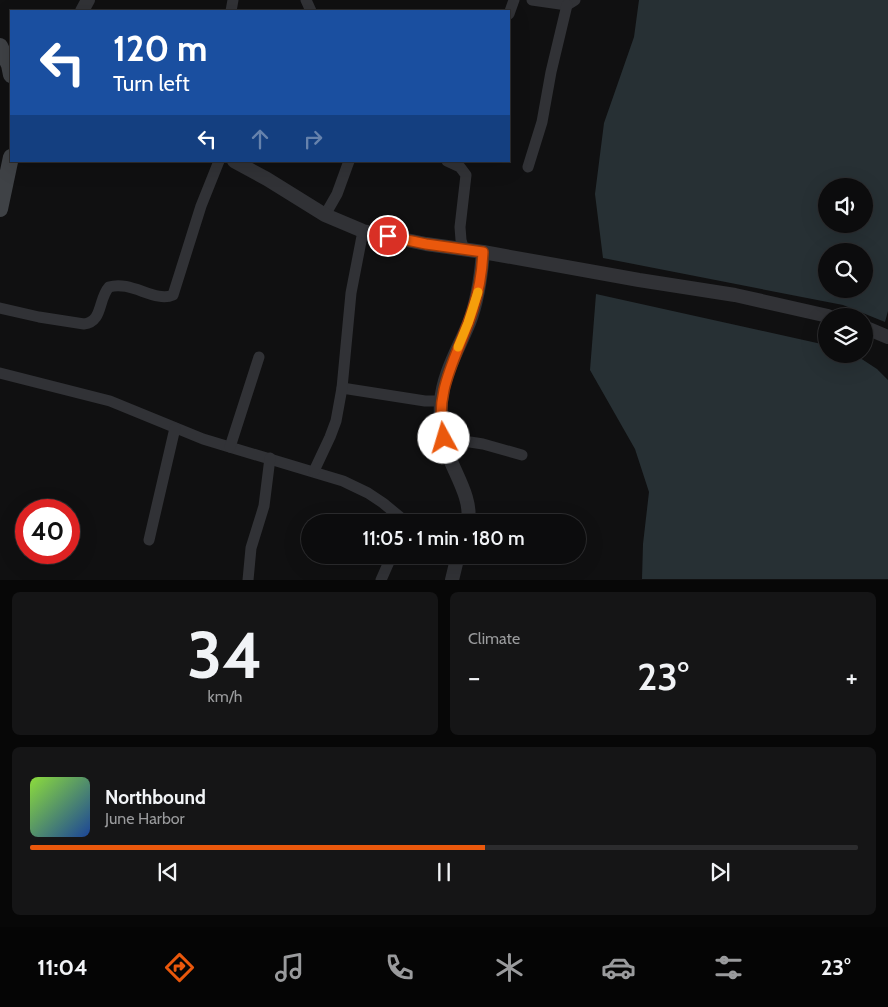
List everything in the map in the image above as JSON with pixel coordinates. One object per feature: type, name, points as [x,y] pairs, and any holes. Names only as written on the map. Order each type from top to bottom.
[{"type":"main road","points":[[0,46],[10,70]]},
{"type":"main road","points":[[0,208],[10,162]]},
{"type":"street","points":[[528,167],[542,122],[551,72],[571,3],[532,0]]},
{"type":"street","points":[[0,308],[39,317],[84,324],[95,320],[104,293],[109,287],[123,285],[161,296],[168,297],[173,295],[201,206],[219,162]]},
{"type":"street","points":[[236,162],[326,215],[363,231],[464,250],[735,295],[818,314]]},
{"type":"street","points":[[326,215],[337,194],[349,162]]},
{"type":"street","points":[[461,164],[466,180],[460,227],[464,250]]},
{"type":"street","points":[[314,472],[333,429],[342,388],[351,293],[363,231]]},
{"type":"street","points":[[468,514],[468,505],[447,452],[441,401],[445,381],[478,295],[483,252]]},
{"type":"street","points":[[873,331],[888,337]]},
{"type":"street","points":[[230,447],[259,357]]},
{"type":"street","points":[[0,373],[110,401],[175,428],[230,447],[343,481],[368,493],[397,514]]},
{"type":"street","points":[[342,388],[425,401],[441,401]]},
{"type":"street","points":[[149,540],[175,428]]},
{"type":"street","points":[[444,438],[484,444],[522,455]]},
{"type":"street","points":[[248,580],[249,558],[264,506],[270,458]]},
{"type":"street","points":[[381,580],[388,564]]},
{"type":"street","points":[[452,580],[455,564]]},
{"type":"shaded area","points":[[639,0],[888,0],[888,311],[885,322],[873,317],[873,308],[850,308],[603,258],[595,194],[604,123],[634,37]]},
{"type":"shaded area","points":[[596,294],[818,343],[818,363],[868,363],[877,369],[888,380],[888,579],[642,579],[643,544],[649,492],[635,449],[590,370]]},
{"type":"slow traffic","points":[[458,347],[478,292]]},
{"type":"route","points":[[388,236],[426,244],[483,252],[478,295],[445,381],[441,401],[444,438]]}]
